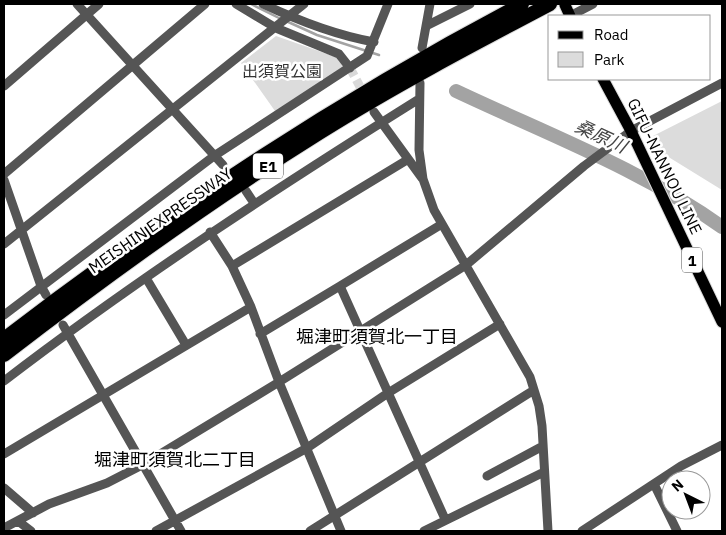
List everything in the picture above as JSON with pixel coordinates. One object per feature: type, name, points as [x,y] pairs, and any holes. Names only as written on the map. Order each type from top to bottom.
[{"type":"highway","name":"MEISHIN EXPRESSWAY","points":[[4,339],[211,189],[312,122],[397,72],[522,4]]},
{"type":"highway","name":"MEISHIN EXPRESSWAY","points":[[4,356],[140,254],[319,133],[411,79],[550,4]]},
{"type":"main road","points":[[565,5],[570,15]]},
{"type":"main road","name":"GIFU-NANNOU LINE","points":[[604,80],[631,131],[661,198],[722,322]]},
{"type":"street","points":[[77,4],[223,165]]},
{"type":"street","points":[[4,86],[100,4]]},
{"type":"street","points":[[4,174],[205,4]]},
{"type":"street","points":[[236,4],[283,21],[373,43]]},
{"type":"street","points":[[264,4],[283,21],[339,54],[350,68]]},
{"type":"street","points":[[4,244],[170,108],[304,4]]},
{"type":"street","points":[[4,315],[214,156],[350,68],[368,54],[388,4]]},
{"type":"street","points":[[422,48],[430,4]]},
{"type":"street","points":[[426,26],[470,4]]},
{"type":"street","points":[[572,15],[593,4]]},
{"type":"street","points":[[420,83],[418,150],[423,179],[442,224],[530,377],[539,406],[548,531]]},
{"type":"street","points":[[4,528],[49,504],[107,483],[142,465],[279,382],[466,265],[590,162],[631,131],[722,83]]},
{"type":"street","points":[[4,381],[65,329],[146,278],[254,203],[419,99]]},
{"type":"street","points":[[374,112],[407,160],[423,179]]},
{"type":"street","points":[[232,266],[407,160]]},
{"type":"street","points":[[4,180],[41,286],[46,295]]},
{"type":"street","points":[[246,191],[254,203]]},
{"type":"street","points":[[260,334],[442,224]]},
{"type":"street","points":[[210,232],[232,266],[251,307],[279,382],[341,531]]},
{"type":"street","points":[[146,278],[186,344]]},
{"type":"street","points":[[340,286],[445,519]]},
{"type":"street","points":[[4,454],[251,307]]},
{"type":"street","points":[[156,531],[176,522],[307,448],[388,393],[500,324]]},
{"type":"street","points":[[65,329],[181,531]]},
{"type":"street","points":[[310,531],[534,390]]},
{"type":"street","points":[[582,531],[681,466],[722,445]]},
{"type":"street","points":[[487,476],[543,446]]},
{"type":"street","points":[[424,531],[445,519],[544,472]]},
{"type":"street","points":[[654,484],[677,531]]},
{"type":"street","points":[[4,488],[33,513]]},
{"type":"street","points":[[18,521],[32,531]]},
{"type":"green space","name":"出須賀公園","points":[[276,36],[336,57],[344,67],[275,111],[241,63]]},
{"type":"green space","points":[[722,101],[722,190],[662,153],[653,136]]},
{"type":"waterway","points":[[251,4],[281,19]]},
{"type":"waterway","points":[[286,21],[317,35],[379,55]]},
{"type":"waterway","name":"桑原川","points":[[456,91],[593,153],[659,187],[722,227]]},
{"type":"tunnel","points":[[350,68],[365,96]]},
{"type":"district","name":"堀津町須賀北一丁目","points":[[377,336]]},
{"type":"district","name":"堀津町須賀北二丁目","points":[[175,459]]}]
